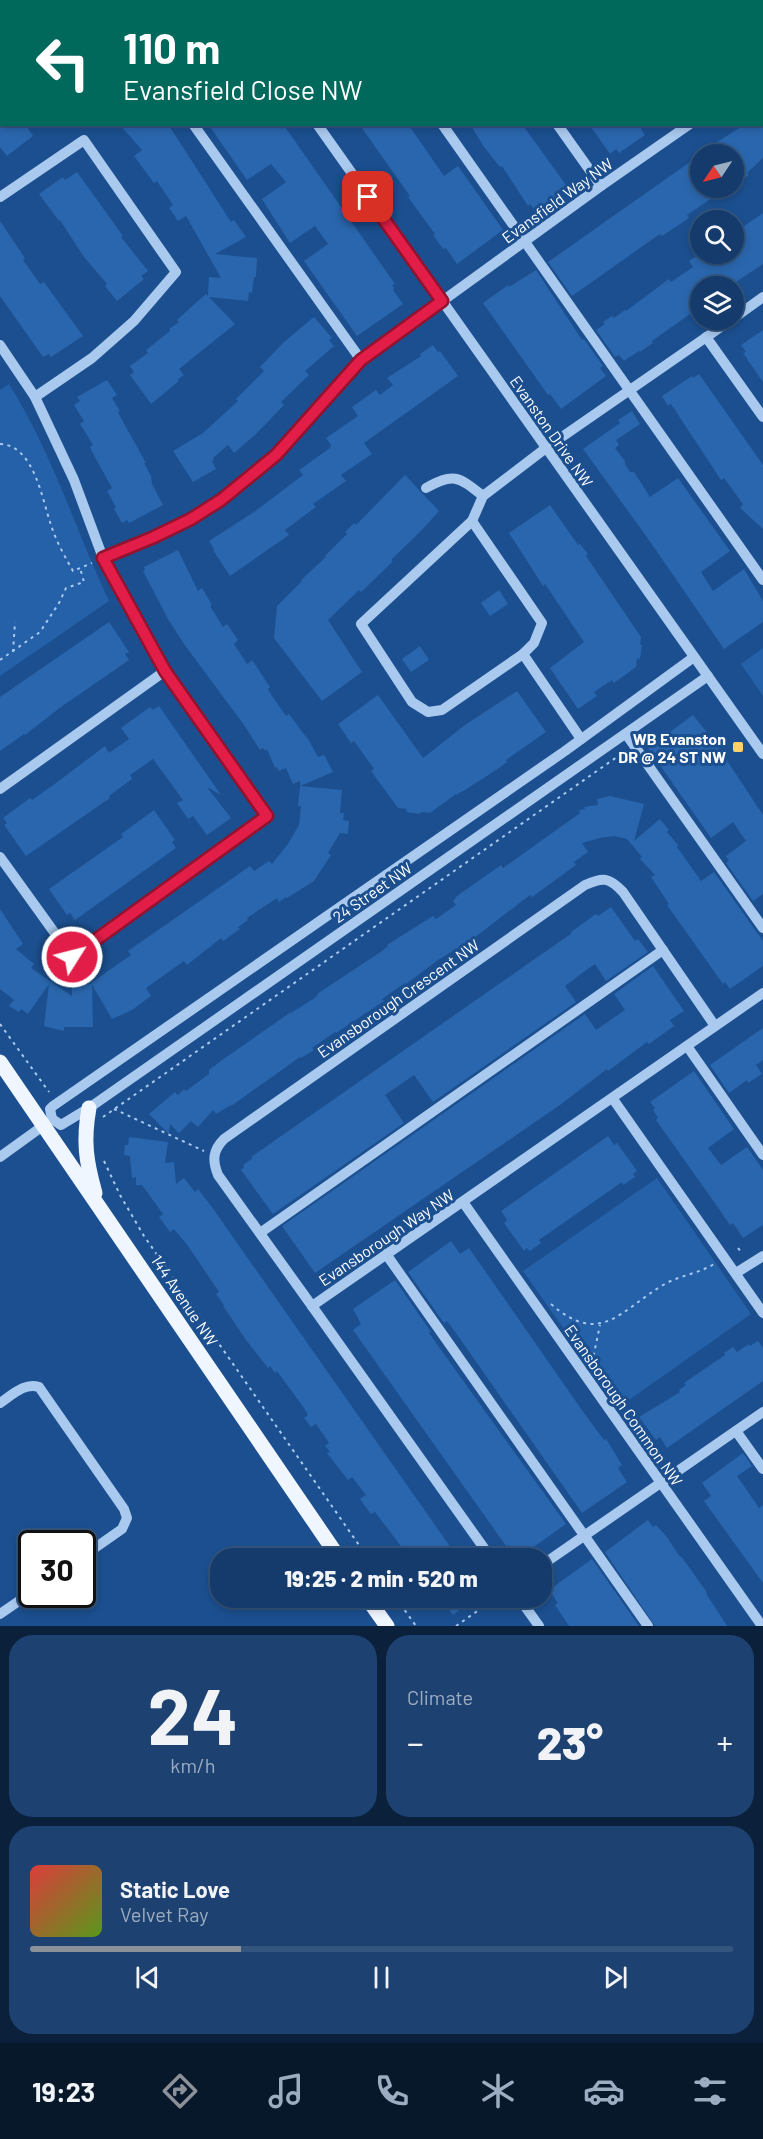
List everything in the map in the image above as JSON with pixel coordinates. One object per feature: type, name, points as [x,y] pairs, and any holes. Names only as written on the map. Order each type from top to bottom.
[{"type":"main road","name":"144 Avenue NW","points":[[0,1062],[48,1123],[98,1204],[332,1548]]},
{"type":"main road","points":[[89,1108],[85,1130],[85,1152],[98,1204]]},
{"type":"main road","points":[[374,1608],[387,1626]]},
{"type":"street","points":[[194,126],[361,360]]},
{"type":"street","name":"Evanston Drive NW","points":[[318,126],[763,754]]},
{"type":"street","points":[[443,126],[763,580]]},
{"type":"street","points":[[558,126],[601,186]]},
{"type":"street","name":"Evansfield Way NW","points":[[103,558],[191,519],[240,486],[276,455],[361,360],[687,126]]},
{"type":"street","points":[[0,197],[84,140],[176,272],[134,321],[92,358],[36,397]]},
{"type":"street","points":[[744,310],[763,297]]},
{"type":"street","points":[[471,521],[542,623],[534,643],[523,654],[442,710],[428,712],[412,702],[361,624],[471,521],[483,496],[546,448],[716,330]]},
{"type":"street","points":[[706,337],[763,417]]},
{"type":"street","points":[[0,345],[36,397],[74,480],[103,558],[165,671],[267,816],[72,957],[0,857]]},
{"type":"street","points":[[426,488],[442,479],[454,477],[468,484],[483,496]]},
{"type":"street","points":[[523,654],[581,739]]},
{"type":"street","name":"24 Street NW","points":[[53,1106],[581,739],[694,657]]},
{"type":"street","points":[[0,789],[165,671]]},
{"type":"street","name":"24 Street NW","points":[[0,1157],[48,1123],[61,1125],[89,1108],[708,676]]},
{"type":"street","points":[[626,734],[763,928]]},
{"type":"street","name":"Evansborough Crescent NW","points":[[312,1306],[218,1175],[214,1165],[217,1146],[536,919],[585,885],[606,879],[615,883],[715,1026]]},
{"type":"street","points":[[260,1233],[663,950]]},
{"type":"street","name":"Evansborough Way NW","points":[[484,1548],[312,1306],[763,993]]},
{"type":"street","points":[[687,1046],[763,1155]]},
{"type":"street","points":[[613,1099],[763,1313]]},
{"type":"street","points":[[48,1123],[50,1109],[53,1106]]},
{"type":"street","points":[[753,1140],[763,1133]]},
{"type":"street","name":"Evansborough Common NW","points":[[463,1202],[762,1626]]},
{"type":"street","points":[[386,1254],[648,1626]]},
{"type":"street","points":[[736,1273],[763,1256]]},
{"type":"street","points":[[0,1403],[25,1387],[33,1385],[39,1387],[124,1509],[127,1518],[122,1529],[96,1547]]},
{"type":"street","points":[[552,1558],[763,1412]]},
{"type":"street","points":[[736,1431],[763,1469]]},
{"type":"street","points":[[0,1614],[18,1602]]},
{"type":"street","points":[[526,1608],[539,1626]]},
{"type":"path","points":[[0,444],[20,450],[29,464],[51,528],[73,572],[103,558]]},
{"type":"path","points":[[0,660],[40,632],[66,588],[84,582],[80,568]]},
{"type":"path","points":[[13,652],[15,622]]},
{"type":"path","points":[[99,1120],[634,745]]},
{"type":"path","points":[[0,1024],[49,1090],[53,1106]]},
{"type":"path","points":[[114,1109],[194,1146]]},
{"type":"path","points":[[101,1155],[120,1195],[144,1236],[361,1548]]},
{"type":"path","points":[[549,1302],[574,1320],[589,1325],[600,1325],[628,1311],[663,1285],[677,1278],[703,1271],[714,1264]]},
{"type":"path","points":[[592,1364],[600,1325]]},
{"type":"path","points":[[403,1608],[416,1626]]},
{"type":"path","points":[[456,1626],[482,1608]]},
{"type":"shaded area","points":[[9,384],[51,464],[109,601],[0,676],[0,390]]},
{"type":"shaded area","points":[[763,648],[763,696],[741,664]]},
{"type":"shaded area","points":[[657,1178],[751,1314],[619,1407],[523,1271]]},
{"type":"building","points":[[0,126],[26,126],[33,136],[7,156],[0,147]]},
{"type":"building","points":[[121,126],[169,126],[231,222],[234,220],[246,237],[215,254],[257,258],[256,277],[254,277],[252,293],[249,292],[248,301],[209,297],[235,324],[179,369],[184,375],[151,404],[130,375],[134,372],[130,366],[148,353],[146,350],[170,331],[169,329],[179,322],[177,320],[189,309],[206,294],[208,296],[209,277],[221,278],[186,216],[178,221],[169,208],[173,205],[157,181],[154,183],[134,156],[142,150]]},
{"type":"building","points":[[209,126],[284,126],[395,284],[392,285],[393,290],[403,304],[357,336],[304,261],[328,244],[315,226],[290,243],[262,199],[286,182],[271,164],[247,180]]},
{"type":"building","points":[[360,126],[409,126],[444,176],[458,166],[503,230],[457,264],[433,235],[435,234],[408,197],[410,196]]},
{"type":"building","points":[[471,126],[523,126],[566,185],[560,189],[562,193],[536,212],[530,204],[528,206],[502,166],[500,167]]},
{"type":"building","points":[[590,126],[639,126],[645,135],[619,153],[616,149],[610,154]]},
{"type":"building","points":[[742,126],[763,126],[763,158],[747,173],[749,175],[744,179],[744,144],[714,144]]},
{"type":"building","points":[[690,162],[690,198],[712,198],[694,210],[690,210],[687,215],[689,218],[662,236],[660,234],[572,296],[548,262]]},
{"type":"building","points":[[77,172],[123,236],[121,237],[148,271],[141,276],[144,279],[117,301],[105,286],[107,284],[84,257],[60,220],[39,194],[63,177],[65,180]]},
{"type":"building","points":[[763,213],[763,264],[744,277],[690,276],[690,314],[640,352],[624,361],[619,355],[615,357],[596,330],[605,324],[603,322],[626,311],[669,279],[671,282],[693,267],[691,264],[744,264],[744,226]]},
{"type":"building","points":[[0,221],[40,284],[44,282],[83,336],[51,357],[49,354],[43,357],[0,296]]},
{"type":"building","points":[[536,270],[582,340],[584,339],[603,366],[600,368],[606,376],[561,409],[550,394],[548,395],[483,303],[508,285],[509,287]]},
{"type":"building","points":[[314,317],[332,338],[329,340],[334,346],[305,371],[309,375],[281,402],[284,405],[255,435],[234,453],[228,445],[213,458],[216,469],[193,482],[173,451],[203,433],[238,401],[236,399],[264,371],[260,367],[284,342]]},
{"type":"building","points":[[763,330],[763,382],[743,353],[746,352],[741,345]]},
{"type":"building","points":[[433,345],[458,376],[364,443],[372,454],[341,475],[346,481],[313,504],[316,507],[285,530],[289,535],[230,576],[209,541],[254,512],[303,475],[299,470],[330,448],[331,445],[326,438],[358,416],[352,407],[376,390],[380,395],[393,385],[387,378],[421,356],[420,354]]},
{"type":"building","points":[[699,374],[763,465],[763,529],[740,508],[743,504],[724,478],[721,480],[671,404],[668,406],[662,396],[692,376],[693,378]]},
{"type":"building","points":[[107,380],[117,395],[112,398],[120,411],[118,412],[146,463],[144,463],[151,476],[152,484],[163,505],[129,523],[127,520],[122,523],[114,509],[116,507],[107,491],[112,488],[91,450],[90,447],[93,445],[80,424],[84,421],[74,405],[80,401],[77,397]]},
{"type":"building","points":[[632,411],[640,424],[616,440],[619,445],[615,448],[630,472],[634,472],[650,497],[678,478],[730,551],[701,572],[713,591],[744,569],[763,601],[763,622],[724,649],[583,449],[620,423],[618,420]]},
{"type":"building","points":[[405,475],[439,511],[383,571],[328,620],[362,672],[322,701],[274,638],[277,606],[326,557],[347,534],[345,532],[354,523],[356,525]]},
{"type":"building","points":[[550,505],[578,545],[580,544],[588,554],[586,556],[641,637],[640,659],[637,658],[636,667],[614,683],[612,680],[594,692],[597,696],[578,709],[550,668],[584,642],[545,584],[543,586],[509,533]]},
{"type":"building","points":[[178,550],[198,591],[202,588],[223,627],[227,624],[238,640],[234,644],[247,664],[252,660],[286,716],[289,714],[307,737],[318,757],[324,755],[333,772],[300,786],[300,781],[293,784],[286,768],[279,771],[277,767],[275,768],[267,749],[260,750],[184,644],[143,571],[144,567]]},
{"type":"building","points":[[499,590],[508,604],[490,616],[481,603]]},
{"type":"building","points":[[109,622],[129,652],[125,654],[129,660],[0,751],[0,697]]},
{"type":"building","points":[[420,646],[429,660],[411,672],[402,659]]},
{"type":"building","points":[[517,691],[546,732],[506,760],[507,762],[496,770],[430,813],[406,812],[407,809],[398,808],[371,771],[374,769],[354,741],[351,743],[338,724],[378,695],[423,758],[465,725]]},
{"type":"building","points":[[159,706],[221,795],[207,787],[231,818],[207,835],[193,816],[188,819],[177,803],[183,800],[153,759],[130,775],[132,779],[109,796],[110,798],[26,856],[4,825],[7,823],[3,818],[30,798],[32,800],[105,746],[109,753],[129,739],[121,728],[150,707],[153,710]]},
{"type":"building","points":[[693,715],[714,741],[763,815],[763,894],[753,901],[726,863],[729,861],[726,856],[746,841],[733,822],[711,838],[648,748]]},
{"type":"building","points":[[300,786],[342,790],[340,813],[344,813],[343,820],[349,821],[348,834],[340,833],[328,853],[331,855],[314,881],[279,902],[277,898],[247,918],[248,920],[238,927],[240,929],[223,941],[221,938],[187,965],[184,961],[146,988],[151,996],[132,1010],[112,1019],[91,983],[131,955],[128,951],[250,866],[254,871],[269,861],[272,864],[299,825]]},
{"type":"building","points":[[610,796],[644,804],[634,841],[660,819],[701,881],[714,872],[763,941],[763,966],[730,989],[725,982],[723,984],[667,905],[669,904],[651,877],[655,875],[640,859],[642,857],[627,839],[614,836],[600,838],[582,843],[588,852],[574,862],[576,865],[532,897],[530,895],[474,938],[438,960],[382,999],[384,1001],[335,1032],[312,1048],[314,1050],[300,1057],[231,1106],[216,1114],[213,1110],[198,1127],[191,1121],[179,1133],[170,1124],[169,1134],[149,1114],[175,1092],[178,1095],[184,1089],[186,1091],[209,1074],[209,1070],[225,1058],[382,951],[387,945],[433,916],[436,919],[456,905],[453,901],[457,896],[501,865],[503,868],[580,813],[579,810],[598,805],[597,799]]},
{"type":"building","points":[[154,810],[175,840],[172,842],[176,848],[75,920],[70,913],[67,915],[49,889],[123,837],[121,834]]},
{"type":"building","points":[[611,907],[635,941],[638,939],[648,952],[606,981],[595,964],[565,986],[576,1002],[433,1102],[414,1075],[385,1095],[404,1123],[273,1214],[241,1170],[243,1165],[253,1158],[251,1157],[596,914],[598,916]]},
{"type":"building","points":[[0,909],[23,944],[16,949],[34,964],[31,968],[72,996],[72,985],[92,984],[93,1027],[64,1027],[64,1031],[44,1026],[49,984],[28,1014],[21,1009],[19,1012],[9,1006],[14,1000],[0,989]]},
{"type":"building","points":[[653,966],[684,1011],[670,1020],[674,1026],[649,1044],[647,1042],[608,1071],[607,1069],[560,1105],[315,1273],[282,1226],[585,1014],[596,1030],[625,1010],[614,994]]},
{"type":"building","points":[[763,1028],[763,1060],[756,1065],[762,1074],[748,1083],[747,1080],[729,1093],[710,1065]]},
{"type":"building","points":[[694,1071],[734,1129],[708,1148],[721,1165],[747,1147],[763,1170],[763,1225],[743,1238],[733,1223],[730,1225],[656,1120],[658,1118],[653,1110],[655,1108],[650,1102]]},
{"type":"building","points":[[608,1136],[614,1145],[617,1143],[637,1171],[633,1174],[635,1177],[623,1185],[622,1182],[539,1240],[541,1243],[530,1251],[527,1248],[524,1251],[504,1223],[507,1220],[501,1211]]},
{"type":"building","points":[[129,1137],[168,1142],[165,1163],[174,1162],[176,1184],[184,1178],[195,1192],[198,1189],[214,1210],[451,1548],[402,1548],[375,1512],[371,1514],[360,1499],[366,1495],[352,1477],[348,1480],[327,1453],[330,1452],[325,1446],[329,1443],[316,1424],[311,1427],[304,1418],[308,1415],[304,1408],[277,1371],[275,1373],[270,1366],[268,1368],[246,1340],[216,1294],[219,1292],[188,1246],[174,1229],[170,1232],[159,1217],[163,1214],[142,1185],[136,1185],[136,1177],[132,1178],[130,1156],[124,1155],[125,1145],[128,1145]]},
{"type":"building","points":[[451,1241],[460,1254],[469,1248],[584,1413],[604,1440],[606,1439],[622,1465],[618,1468],[627,1482],[582,1513],[458,1336],[447,1321],[444,1323],[408,1272]]},
{"type":"building","points":[[395,1280],[431,1332],[429,1333],[566,1524],[532,1548],[506,1546],[353,1330],[361,1324],[353,1309]]},
{"type":"building","points":[[758,1341],[763,1348],[763,1381],[667,1448],[660,1437],[656,1440],[639,1417],[680,1392],[679,1390],[686,1385],[684,1383],[733,1347],[737,1352]]},
{"type":"building","points":[[743,1453],[752,1466],[737,1476],[759,1508],[763,1505],[763,1583],[704,1501],[711,1496],[702,1483]]},
{"type":"building","points":[[648,1520],[653,1527],[656,1525],[667,1537],[706,1591],[727,1626],[655,1626],[605,1552]]},
{"type":"building","points":[[592,1559],[639,1626],[569,1626],[555,1605],[558,1603],[552,1594],[552,1588]]},
{"type":"building","points":[[448,1608],[462,1608],[453,1615]]},
{"type":"place","name":"WB Evanston DR @ 24 ST NW","points":[[738,747]]},
{"type":"route","points":[[72,957],[267,816],[165,671],[103,558],[191,519],[221,500],[276,455],[361,360],[442,301],[368,197]]}]
